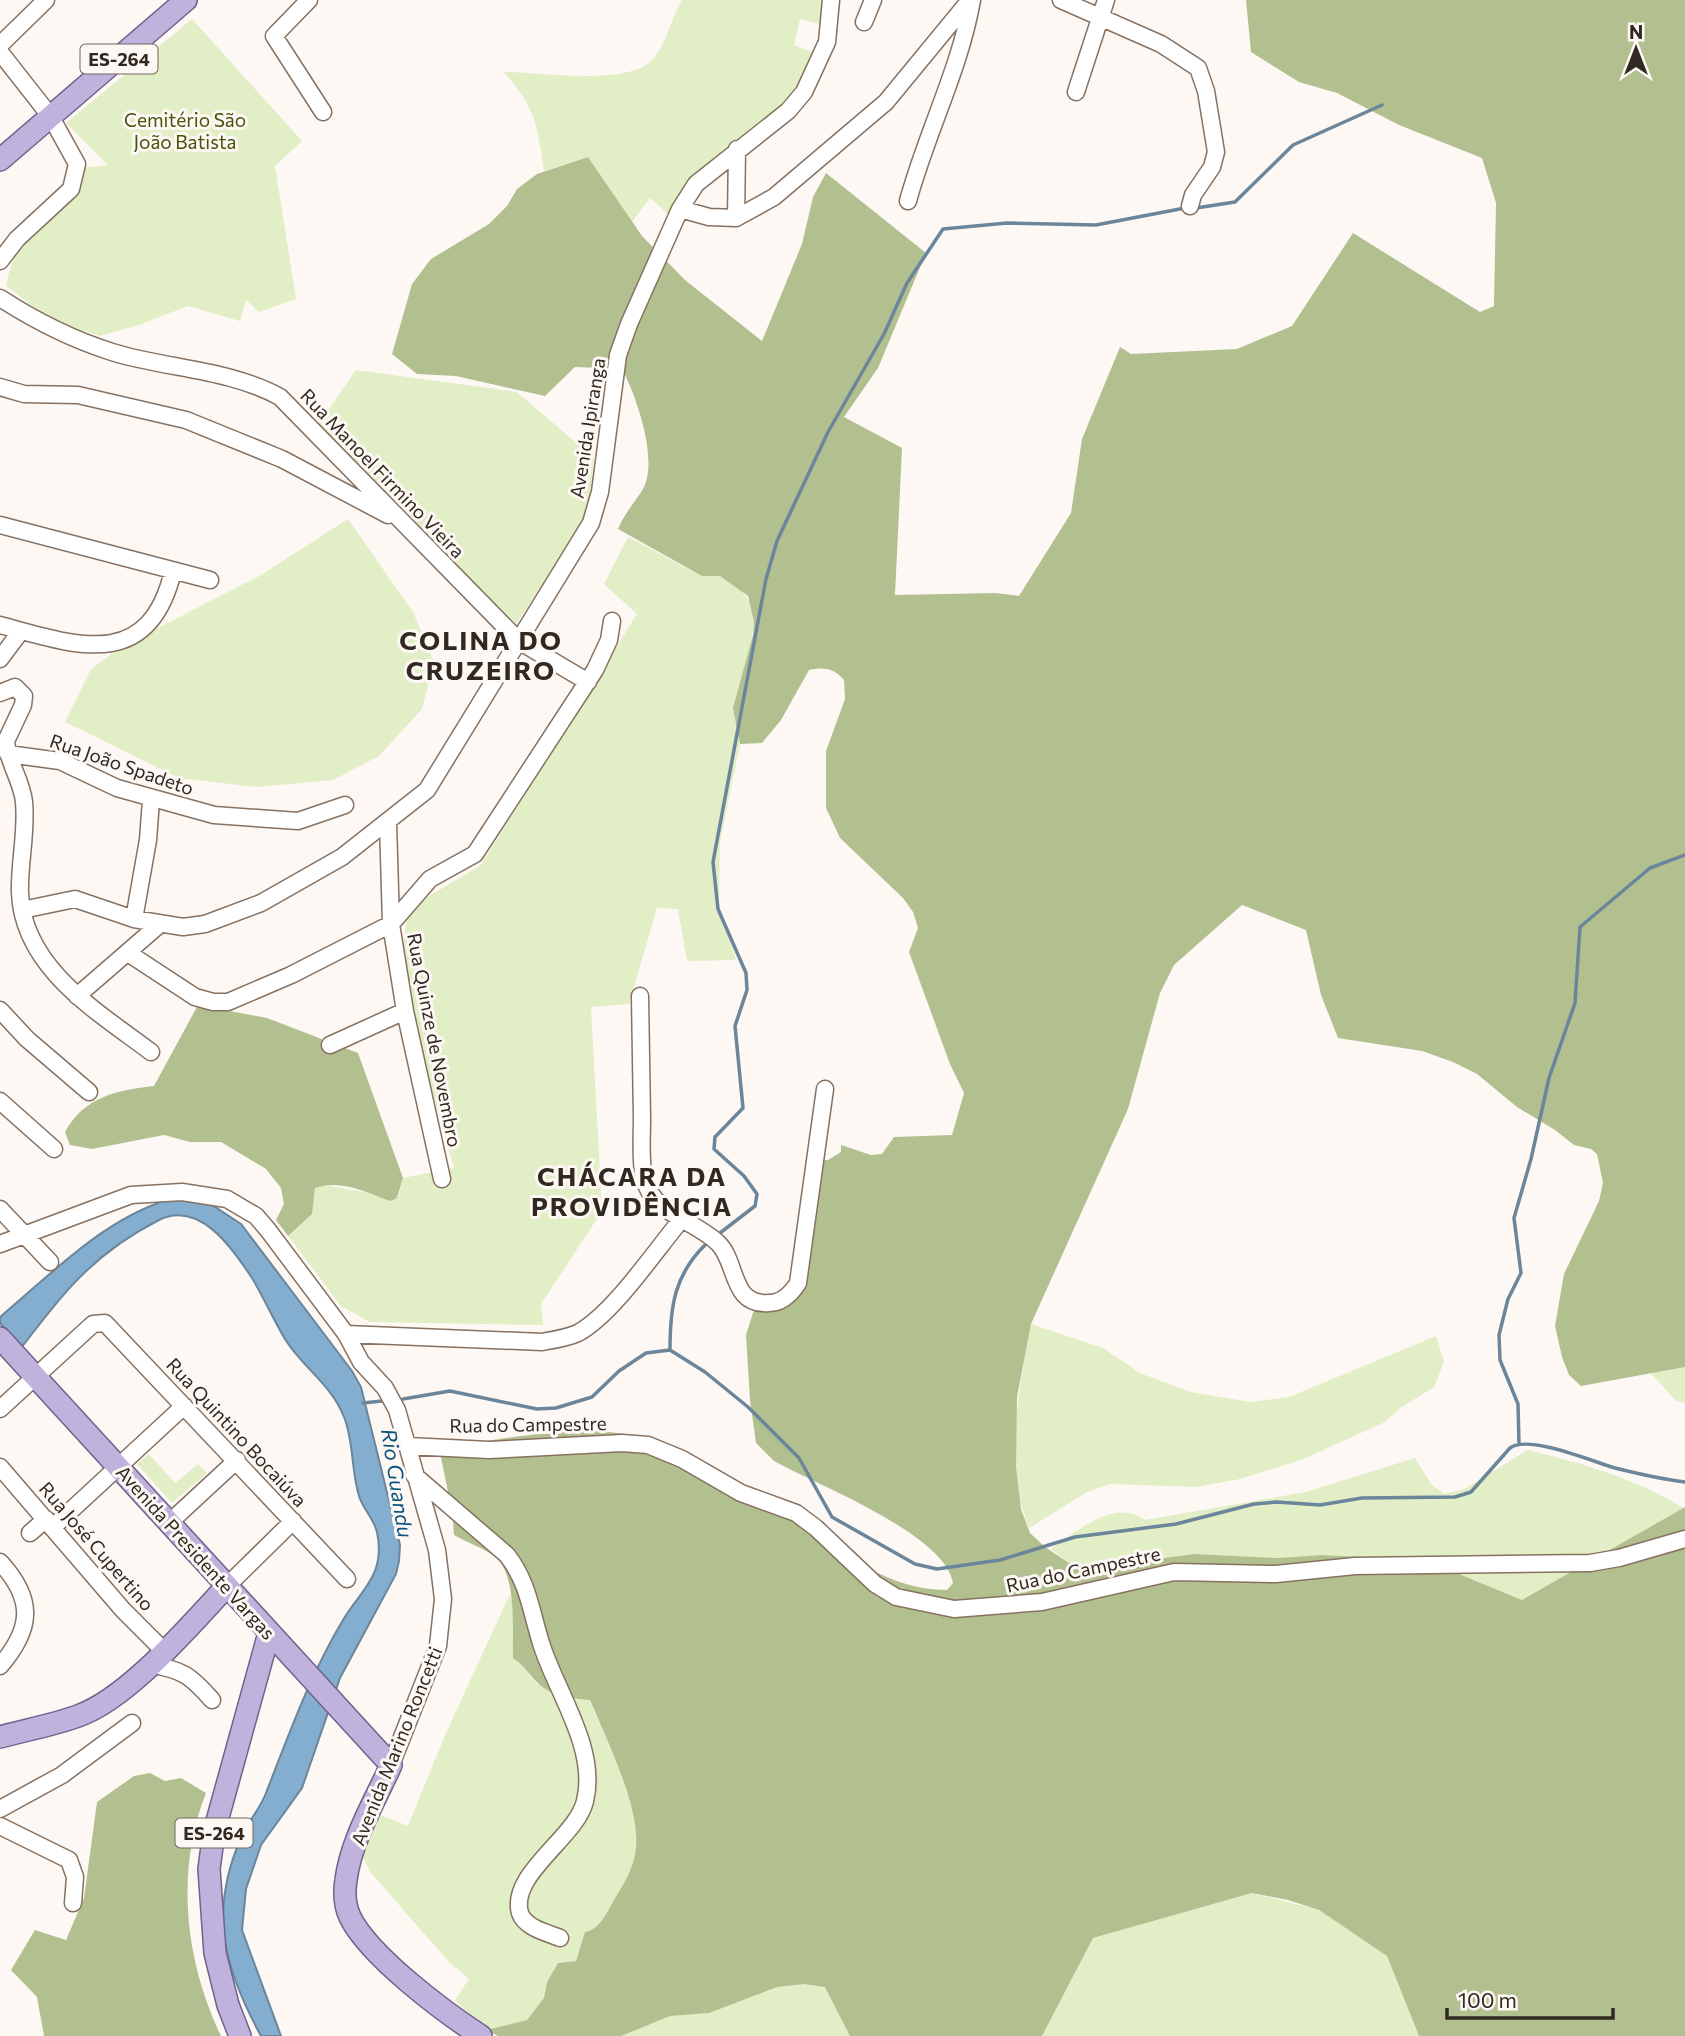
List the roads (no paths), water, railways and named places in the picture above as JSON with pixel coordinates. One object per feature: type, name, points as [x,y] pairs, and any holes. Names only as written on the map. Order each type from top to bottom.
[{"type":"main road","name":"ES-264","points":[[0,160],[186,0]]},
{"type":"main road","name":"Avenida Presidente Vargas","points":[[0,1338],[391,1765]]},
{"type":"main road","points":[[0,1737],[79,1716],[108,1699],[157,1657],[227,1586]]},
{"type":"main road","name":"ES-264","points":[[240,2036],[220,1980],[210,1906],[209,1869],[214,1832],[269,1633]]},
{"type":"main road","name":"Avenida Marino Roncetti","points":[[391,1765],[356,1844],[349,1867],[345,1894],[349,1916],[366,1941],[392,1965],[481,2036]]},
{"type":"street","points":[[0,45],[46,0]]},
{"type":"street","points":[[309,0],[274,36],[323,111]]},
{"type":"street","name":"Avenida Ipiranga","points":[[22,909],[75,899],[134,919],[160,924],[183,927],[205,924],[250,907],[342,857],[427,790],[591,523],[600,492],[618,355],[680,209],[696,184],[788,111],[809,84],[827,42],[831,0]]},
{"type":"street","points":[[864,22],[873,0]]},
{"type":"street","points":[[908,201],[964,32],[971,0]]},
{"type":"street","points":[[680,209],[709,217],[736,218],[790,185],[867,121],[971,0]]},
{"type":"street","points":[[1061,0],[1161,44],[1191,60],[1200,71],[1216,152],[1212,167],[1193,195],[1190,206]]},
{"type":"street","points":[[1076,92],[1106,0]]},
{"type":"street","points":[[0,52],[51,117],[76,158],[75,180],[65,195],[17,239],[0,261]]},
{"type":"street","points":[[736,218],[737,149]]},
{"type":"street","name":"Rua Manoel Firmino Vieira","points":[[0,298],[65,332],[112,352],[233,380],[280,397],[519,641],[588,682]]},
{"type":"street","points":[[0,387],[24,394],[78,395],[186,420],[282,459],[404,525]]},
{"type":"street","points":[[0,525],[210,580]]},
{"type":"street","points":[[0,625],[97,646],[116,644],[147,625],[164,600],[173,570]]},
{"type":"street","points":[[128,953],[195,997],[213,1002],[228,1002],[290,975],[391,924],[429,878],[475,854],[588,682],[609,640],[612,621]]},
{"type":"street","points":[[0,659],[21,631]]},
{"type":"street","points":[[0,694],[15,687],[24,696],[23,705],[8,732],[8,754],[25,806],[20,882],[22,909],[34,944],[49,966],[77,996],[151,1052]]},
{"type":"street","name":"Rua João Spadeto","points":[[8,754],[60,761],[117,788],[151,800],[214,815],[290,821],[305,819],[345,804]]},
{"type":"street","points":[[134,919],[148,840],[151,800]]},
{"type":"street","name":"Rua Quinze de Novembro","points":[[388,823],[391,924],[405,1011],[442,1179]]},
{"type":"street","points":[[77,996],[160,924]]},
{"type":"street","points":[[640,996],[643,1175],[652,1196],[681,1220],[720,1244],[745,1296],[766,1304],[784,1299],[793,1292],[798,1283],[825,1089]]},
{"type":"street","points":[[0,1010],[27,1039],[89,1092]]},
{"type":"street","points":[[330,1045],[405,1011]]},
{"type":"street","points":[[0,1101],[54,1149]]},
{"type":"street","name":"Avenida Marino Roncetti","points":[[0,1244],[23,1233],[131,1195],[182,1192],[227,1199],[256,1216],[346,1334],[361,1362],[394,1401],[442,1578],[442,1625],[438,1646],[391,1765]]},
{"type":"street","points":[[0,1209],[50,1262]]},
{"type":"street","points":[[346,1334],[541,1342],[566,1337],[590,1324],[609,1306],[681,1220]]},
{"type":"street","name":"Rua Quintino Bocaiúva","points":[[29,1369],[93,1324],[102,1322],[109,1326],[347,1579]]},
{"type":"street","points":[[0,1409],[29,1369]]},
{"type":"street","points":[[30,1533],[49,1523],[119,1466],[184,1406]]},
{"type":"street","name":"Rua do Campestre","points":[[408,1446],[489,1450],[622,1443],[648,1445],[682,1459],[741,1493],[796,1513],[816,1528],[875,1584],[896,1597],[923,1605],[954,1609],[1042,1602],[1174,1572],[1276,1574],[1355,1566],[1590,1563],[1619,1559],[1685,1539]]},
{"type":"street","points":[[170,1522],[237,1460]]},
{"type":"street","name":"Rua José Cupertino","points":[[0,1467],[123,1610],[157,1657]]},
{"type":"street","points":[[414,1475],[507,1555],[518,1569],[526,1583],[541,1644],[579,1739],[587,1772],[586,1799],[579,1818],[528,1877],[520,1899],[520,1914],[528,1924],[560,1938]]},
{"type":"street","points":[[227,1586],[293,1521]]},
{"type":"street","points":[[0,1562],[17,1582],[26,1607],[23,1630],[0,1666]]},
{"type":"street","points":[[157,1657],[191,1676],[212,1700]]},
{"type":"street","points":[[0,1809],[62,1775],[132,1723]]},
{"type":"street","points":[[0,1826],[69,1860],[75,1877],[73,1903]]},
{"type":"water","points":[[181,1196],[209,1203],[241,1224],[352,1371],[361,1387],[400,1545],[396,1574],[340,1678],[302,1788],[261,1845],[246,1889],[242,1930],[281,2036],[261,2036],[238,1987],[225,1940],[225,1891],[241,1838],[263,1799],[310,1683],[343,1620],[370,1581],[378,1560],[377,1532],[359,1496],[344,1417],[332,1395],[285,1339],[252,1278],[235,1254],[214,1231],[188,1217],[174,1216],[159,1220],[98,1260],[66,1292],[21,1348],[0,1323],[0,1317],[84,1246],[130,1216]]},
{"type":"waterway","points":[[1196,208],[1235,202],[1293,145],[1382,105]]},
{"type":"waterway","points":[[720,1233],[755,1206],[757,1194],[744,1176],[714,1149],[715,1137],[743,1108],[735,1026],[747,990],[746,973],[718,909],[713,862],[766,579],[777,541],[828,432],[884,334],[907,283],[943,229],[1007,223],[1096,225],[1185,208]]},
{"type":"waterway","points":[[1519,1444],[1518,1404],[1500,1360],[1499,1335],[1508,1299],[1521,1273],[1514,1218],[1531,1159],[1549,1078],[1575,1003],[1580,927],[1650,868],[1685,855]]},
{"type":"waterway","points":[[670,1350],[671,1320],[676,1293],[687,1268],[706,1244]]},
{"type":"waterway","points":[[403,1399],[450,1391],[537,1409],[556,1408],[592,1397],[619,1371],[646,1353],[670,1350],[705,1372],[748,1407],[799,1458],[832,1517],[915,1564],[937,1569],[1000,1560],[1075,1537],[1176,1524],[1254,1504],[1277,1502],[1320,1505],[1362,1498],[1455,1497],[1471,1492],[1510,1448],[1519,1445],[1546,1447],[1615,1468],[1685,1482]]},
{"type":"waterway","points":[[363,1403],[382,1401]]},
{"type":"district","name":"COLINA DO CRUZEIRO","points":[[481,654]]},
{"type":"district","name":"CHÁCARA DA PROVIDÊNCIA","points":[[632,1190]]},
{"type":"park label","name":"Cemitério São João Batista","points":[[185,130]]},
{"type":"water label","name":"Rio Guandu","points":[[398,1483]]}]
